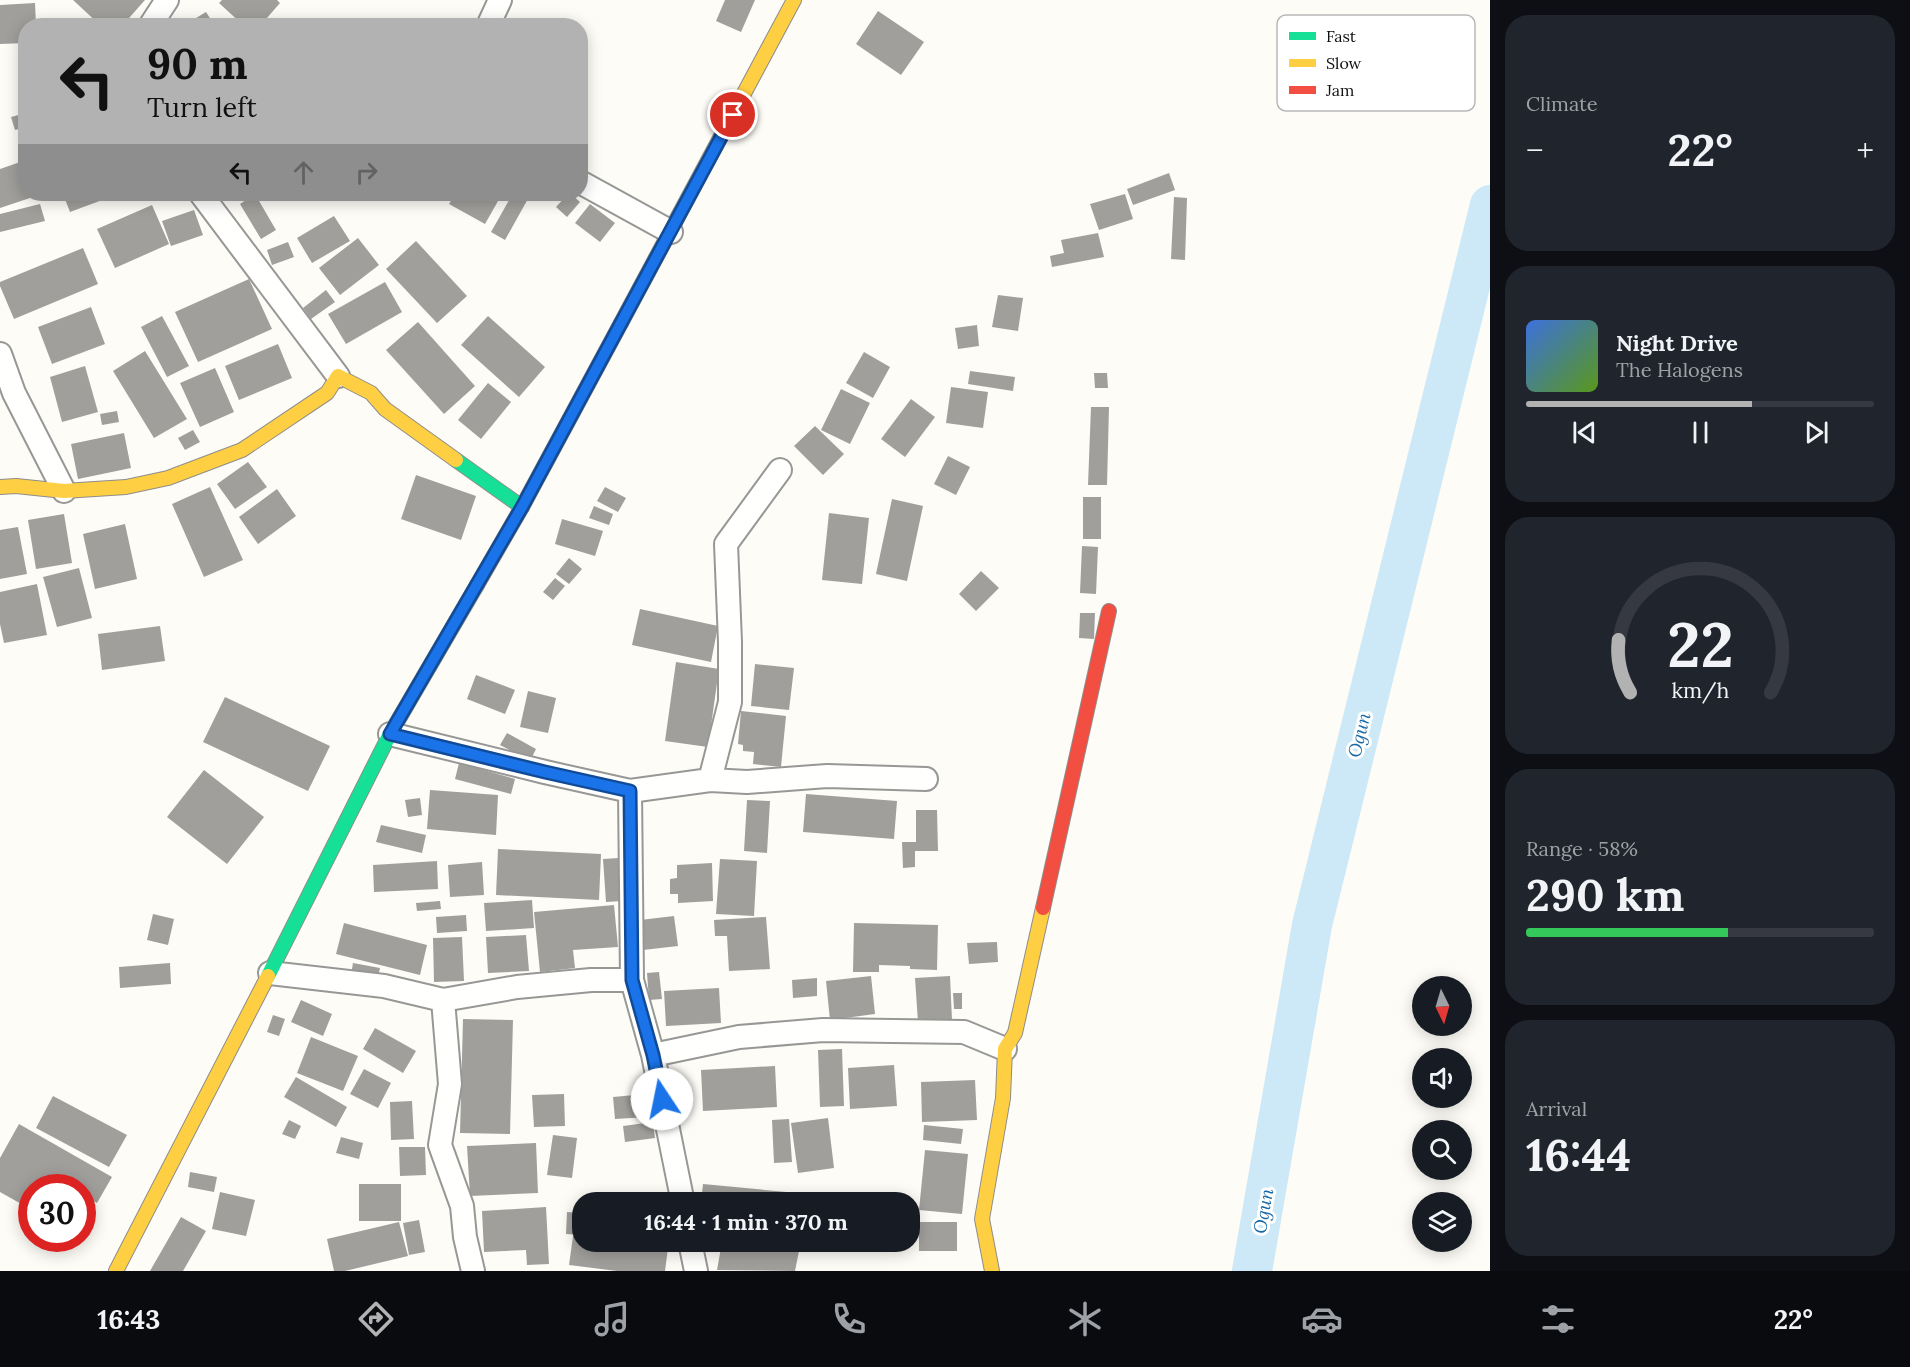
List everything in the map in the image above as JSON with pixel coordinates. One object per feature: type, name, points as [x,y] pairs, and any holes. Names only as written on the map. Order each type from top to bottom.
[{"type":"main road","points":[[116,1271],[390,734],[522,507],[794,0]]},
{"type":"main road","points":[[0,487],[16,486],[64,491],[149,483],[242,450],[327,393],[338,376],[371,393],[385,409],[522,507]]},
{"type":"main road","points":[[992,1271],[982,1219],[1003,1098],[1005,1049],[1015,1033],[1109,611]]},
{"type":"street","points":[[155,18],[167,0]]},
{"type":"street","points":[[492,18],[500,0]]},
{"type":"street","points":[[588,186],[671,232]]},
{"type":"street","points":[[206,201],[338,376]]},
{"type":"street","points":[[0,354],[14,393],[64,491]]},
{"type":"street","points":[[710,780],[730,702],[726,544],[780,470]]},
{"type":"street","points":[[390,734],[630,791],[710,780],[747,782],[827,776],[926,779]]},
{"type":"street","points":[[630,791],[632,980],[653,1055],[680,1192]]},
{"type":"street","points":[[270,973],[384,986],[443,1000],[517,987],[591,980],[632,980]]},
{"type":"street","points":[[443,1000],[450,1084],[440,1145],[462,1206],[465,1237],[473,1271]]},
{"type":"street","points":[[653,1055],[739,1037],[823,1030],[964,1032],[1005,1049]]},
{"type":"street","points":[[692,1252],[696,1271]]},
{"type":"building","points":[[73,0],[145,0],[129,18],[92,18]]},
{"type":"building","points":[[222,0],[277,0],[280,3],[267,18],[235,18],[219,3]]},
{"type":"building","points":[[725,0],[755,0],[741,32],[716,21]]},
{"type":"building","points":[[35,3],[36,18],[18,18],[18,43],[0,44],[0,5]]},
{"type":"building","points":[[878,11],[924,42],[901,75],[856,44]]},
{"type":"building","points":[[206,12],[210,18],[196,18]]},
{"type":"building","points":[[18,115],[18,129],[15,130],[11,117]]},
{"type":"building","points":[[18,163],[18,201],[21,201],[0,208],[0,169]]},
{"type":"building","points":[[1169,173],[1175,190],[1133,205],[1127,189]]},
{"type":"building","points":[[1125,194],[1133,219],[1099,230],[1090,204]]},
{"type":"building","points":[[1174,197],[1187,198],[1185,260],[1171,259]]},
{"type":"building","points":[[66,201],[100,201],[70,212]]},
{"type":"building","points":[[244,201],[259,201],[276,230],[261,239],[240,204]]},
{"type":"building","points":[[451,201],[498,201],[485,224],[449,204]]},
{"type":"building","points":[[509,201],[527,201],[505,240],[491,232]]},
{"type":"building","points":[[562,201],[580,202],[567,217],[556,207]]},
{"type":"building","points":[[40,204],[45,221],[0,232],[0,214]]},
{"type":"building","points":[[590,204],[615,223],[600,242],[575,223]]},
{"type":"building","points":[[152,205],[169,244],[115,268],[97,229]]},
{"type":"building","points":[[194,210],[203,235],[171,246],[162,221]]},
{"type":"building","points":[[334,216],[350,241],[312,263],[297,238]]},
{"type":"building","points":[[1098,233],[1104,257],[1052,267],[1050,256],[1064,253],[1061,240]]},
{"type":"building","points":[[358,238],[379,265],[340,295],[319,268]]},
{"type":"building","points":[[416,241],[467,296],[437,323],[386,269]]},
{"type":"building","points":[[288,242],[294,257],[272,265],[267,250]]},
{"type":"building","points":[[83,248],[98,284],[14,319],[0,282]]},
{"type":"building","points":[[249,279],[272,329],[198,362],[175,312]]},
{"type":"building","points":[[385,282],[402,312],[346,344],[328,314]]},
{"type":"building","points":[[326,290],[335,302],[311,319],[303,308]]},
{"type":"building","points":[[998,295],[1023,298],[1018,331],[992,327]]},
{"type":"building","points":[[91,307],[105,344],[52,364],[38,327]]},
{"type":"building","points":[[162,316],[189,366],[167,377],[141,327]]},
{"type":"building","points":[[488,316],[545,367],[519,397],[461,345]]},
{"type":"building","points":[[418,322],[475,386],[444,414],[386,350]]},
{"type":"building","points":[[977,325],[979,346],[958,349],[955,328]]},
{"type":"building","points":[[278,344],[292,378],[239,400],[225,366]]},
{"type":"building","points":[[145,351],[187,419],[154,438],[113,371]]},
{"type":"building","points":[[864,352],[890,367],[873,398],[846,383]]},
{"type":"building","points":[[85,366],[98,412],[62,422],[50,377]]},
{"type":"building","points":[[215,368],[234,412],[200,427],[180,383]]},
{"type":"building","points":[[970,371],[1015,377],[1013,391],[968,384]]},
{"type":"building","points":[[1094,373],[1107,373],[1108,388],[1095,388]]},
{"type":"building","points":[[488,383],[511,402],[481,439],[458,420]]},
{"type":"building","points":[[951,387],[988,392],[983,428],[946,423]]},
{"type":"building","points":[[841,389],[870,403],[850,444],[821,430]]},
{"type":"building","points":[[911,399],[935,417],[905,457],[881,439]]},
{"type":"building","points":[[1091,407],[1109,407],[1107,485],[1088,485]]},
{"type":"building","points":[[117,411],[119,422],[102,425],[100,414]]},
{"type":"building","points":[[815,426],[844,454],[823,475],[794,446]]},
{"type":"building","points":[[193,430],[200,442],[185,450],[178,438]]},
{"type":"building","points":[[124,433],[131,468],[78,479],[71,444]]},
{"type":"building","points":[[948,456],[970,467],[956,495],[934,484]]},
{"type":"building","points":[[248,462],[267,487],[235,509],[217,484]]},
{"type":"building","points":[[416,475],[476,496],[461,540],[401,519]]},
{"type":"building","points":[[210,487],[243,560],[204,577],[172,504]]},
{"type":"building","points":[[605,487],[626,498],[618,512],[597,501]]},
{"type":"building","points":[[277,489],[296,516],[258,544],[239,517]]},
{"type":"building","points":[[1083,497],[1101,497],[1101,539],[1083,539]]},
{"type":"building","points":[[892,499],[923,506],[907,581],[876,574]]},
{"type":"building","points":[[594,506],[613,514],[609,525],[589,518]]},
{"type":"building","points":[[829,513],[869,518],[862,584],[822,580]]},
{"type":"building","points":[[64,514],[72,563],[36,569],[28,520]]},
{"type":"building","points":[[562,519],[603,531],[595,556],[555,544]]},
{"type":"building","points":[[125,524],[137,579],[95,589],[83,534]]},
{"type":"building","points":[[18,527],[27,574],[0,579],[0,530]]},
{"type":"building","points":[[1082,546],[1098,547],[1096,594],[1080,593]]},
{"type":"building","points":[[569,558],[582,569],[569,584],[556,574]]},
{"type":"building","points":[[79,568],[92,618],[57,627],[43,577]]},
{"type":"building","points":[[981,571],[999,588],[976,611],[959,594]]},
{"type":"building","points":[[555,578],[565,586],[553,600],[543,592]]},
{"type":"building","points":[[37,584],[47,635],[4,643],[0,624],[0,592]]},
{"type":"building","points":[[640,609],[718,626],[711,662],[632,645]]},
{"type":"building","points":[[1080,613],[1095,613],[1094,639],[1079,638]]},
{"type":"building","points":[[160,626],[165,661],[102,670],[98,634]]},
{"type":"building","points":[[676,662],[719,669],[708,747],[665,741]]},
{"type":"building","points":[[755,664],[794,668],[789,710],[751,706]]},
{"type":"building","points":[[476,675],[515,690],[505,714],[467,699]]},
{"type":"building","points":[[528,691],[556,698],[548,733],[520,727]]},
{"type":"building","points":[[225,697],[330,746],[308,791],[203,742]]},
{"type":"building","points":[[741,711],[786,716],[781,767],[753,764],[754,752],[743,751],[743,745],[738,744]]},
{"type":"building","points":[[507,733],[536,749],[530,761],[500,745]]},
{"type":"building","points":[[459,763],[515,779],[511,794],[455,779]]},
{"type":"building","points":[[204,770],[264,817],[227,864],[167,817]]},
{"type":"building","points":[[430,790],[498,795],[496,835],[427,829]]},
{"type":"building","points":[[806,794],[897,801],[894,839],[803,832]]},
{"type":"building","points":[[420,798],[422,815],[408,817],[405,800]]},
{"type":"building","points":[[747,800],[770,801],[767,853],[744,851]]},
{"type":"building","points":[[916,810],[937,810],[938,851],[915,851],[915,867],[903,868],[902,842],[916,842]]},
{"type":"building","points":[[381,825],[426,835],[422,853],[376,842]]},
{"type":"building","points":[[498,849],[601,854],[599,900],[496,895]]},
{"type":"building","points":[[619,858],[622,901],[606,902],[603,859]]},
{"type":"building","points":[[720,859],[757,861],[754,916],[716,914]]},
{"type":"building","points":[[437,861],[438,889],[374,892],[373,865]]},
{"type":"building","points":[[482,862],[484,895],[450,897],[448,865]]},
{"type":"building","points":[[712,863],[713,901],[678,903],[678,894],[670,894],[670,879],[677,878],[677,865]]},
{"type":"building","points":[[532,900],[534,928],[486,931],[484,903]]},
{"type":"building","points":[[440,901],[441,909],[417,911],[416,903]]},
{"type":"building","points":[[614,905],[618,947],[573,950],[575,968],[540,972],[534,912]]},
{"type":"building","points":[[153,914],[174,919],[168,945],[147,940]]},
{"type":"building","points":[[466,915],[467,931],[437,933],[436,917]]},
{"type":"building","points":[[674,916],[678,946],[643,950],[640,920]]},
{"type":"building","points":[[766,917],[770,969],[729,971],[727,936],[715,936],[714,920]]},
{"type":"building","points":[[344,923],[427,945],[420,975],[336,954]]},
{"type":"building","points":[[854,923],[938,925],[937,970],[879,965],[879,972],[853,972]]},
{"type":"building","points":[[526,935],[529,971],[488,973],[486,937]]},
{"type":"building","points":[[462,937],[464,981],[434,982],[433,938]]},
{"type":"building","points":[[997,942],[998,962],[969,964],[967,943]]},
{"type":"building","points":[[170,963],[171,984],[120,988],[119,967]]},
{"type":"building","points":[[353,963],[380,968],[377,981],[351,975]]},
{"type":"building","points":[[659,972],[662,999],[649,1000],[647,973]]},
{"type":"building","points":[[871,976],[875,1014],[830,1020],[826,981]]},
{"type":"building","points":[[950,976],[952,1020],[918,1022],[915,978]]},
{"type":"building","points":[[817,978],[817,996],[793,998],[792,980]]},
{"type":"building","points":[[719,988],[721,1023],[666,1026],[664,991]]},
{"type":"building","points":[[953,993],[962,993],[962,1009],[954,1009]]},
{"type":"building","points":[[301,1000],[332,1014],[323,1036],[291,1022]]},
{"type":"building","points":[[273,1015],[285,1019],[279,1036],[267,1032]]},
{"type":"building","points":[[463,1019],[513,1020],[510,1134],[460,1133]]},
{"type":"building","points":[[375,1028],[416,1051],[403,1073],[363,1049]]},
{"type":"building","points":[[311,1037],[358,1056],[343,1091],[297,1073]]},
{"type":"building","points":[[842,1049],[844,1106],[820,1107],[818,1050]]},
{"type":"building","points":[[894,1065],[897,1106],[850,1109],[848,1068]]},
{"type":"building","points":[[775,1066],[777,1107],[703,1111],[701,1070]]},
{"type":"building","points":[[364,1069],[391,1083],[378,1108],[350,1094]]},
{"type":"building","points":[[296,1077],[347,1107],[336,1127],[284,1097]]},
{"type":"building","points":[[975,1080],[977,1120],[922,1122],[921,1082]]},
{"type":"building","points":[[564,1094],[565,1126],[534,1127],[532,1095]]},
{"type":"building","points":[[646,1094],[648,1117],[615,1119],[613,1097]]},
{"type":"building","points":[[53,1096],[127,1135],[109,1167],[36,1128]]},
{"type":"building","points":[[412,1101],[414,1139],[391,1140],[390,1102]]},
{"type":"building","points":[[828,1118],[834,1168],[798,1173],[791,1123]]},
{"type":"building","points":[[789,1119],[792,1162],[774,1163],[772,1120]]},
{"type":"building","points":[[289,1120],[301,1126],[295,1139],[282,1134]]},
{"type":"building","points":[[653,1122],[655,1138],[625,1142],[623,1126]]},
{"type":"building","points":[[19,1124],[112,1177],[97,1203],[96,1174],[18,1174],[18,1202],[0,1192],[0,1158]]},
{"type":"building","points":[[924,1125],[963,1129],[961,1144],[923,1140]]},
{"type":"building","points":[[553,1135],[577,1138],[572,1178],[547,1175]]},
{"type":"building","points":[[341,1137],[363,1143],[359,1159],[336,1153]]},
{"type":"building","points":[[536,1143],[538,1193],[470,1196],[467,1146]]},
{"type":"building","points":[[399,1147],[425,1147],[426,1175],[400,1176]]},
{"type":"building","points":[[925,1150],[968,1154],[962,1214],[920,1210]]},
{"type":"building","points":[[190,1172],[217,1177],[214,1192],[188,1187]]},
{"type":"building","points":[[359,1184],[401,1184],[401,1221],[359,1221]]},
{"type":"building","points":[[703,1184],[787,1192],[702,1192]]},
{"type":"building","points":[[220,1192],[255,1200],[246,1236],[212,1229]]},
{"type":"building","points":[[546,1207],[549,1264],[527,1265],[526,1250],[484,1252],[482,1211]]},
{"type":"building","points":[[567,1212],[572,1212],[572,1234],[566,1234]]},
{"type":"building","points":[[181,1217],[206,1231],[183,1271],[150,1271]]},
{"type":"building","points":[[419,1220],[425,1252],[409,1255],[403,1223]]},
{"type":"building","points":[[399,1222],[408,1256],[345,1271],[334,1271],[327,1239]]},
{"type":"building","points":[[920,1222],[957,1222],[957,1251],[920,1251]]},
{"type":"building","points":[[572,1243],[572,1252],[667,1252],[665,1271],[617,1271],[569,1265]]},
{"type":"building","points":[[720,1252],[799,1252],[795,1271],[717,1270]]},
{"type":"waterway","name":"Ogun","points":[[1252,1271],[1312,925],[1490,205]]},
{"type":"traffic: fast","points":[[456,460],[522,507]]},
{"type":"traffic: fast","points":[[268,976],[390,734],[477,585]]},
{"type":"traffic: slow","points":[[621,323],[794,0]]},
{"type":"traffic: slow","points":[[0,487],[16,486],[64,491],[126,487],[168,478],[242,450],[327,393],[338,376],[371,393],[385,409],[456,460]]},
{"type":"traffic: slow","points":[[992,1271],[982,1219],[1003,1098],[1005,1049],[1015,1033],[1043,908]]},
{"type":"traffic: slow","points":[[116,1271],[268,976]]},
{"type":"traffic: jam","points":[[477,585],[522,507],[621,323]]},
{"type":"traffic: jam","points":[[1043,908],[1109,611]]},
{"type":"route","points":[[662,1099],[653,1055],[632,980],[630,791],[390,734],[522,507],[733,115]]}]
